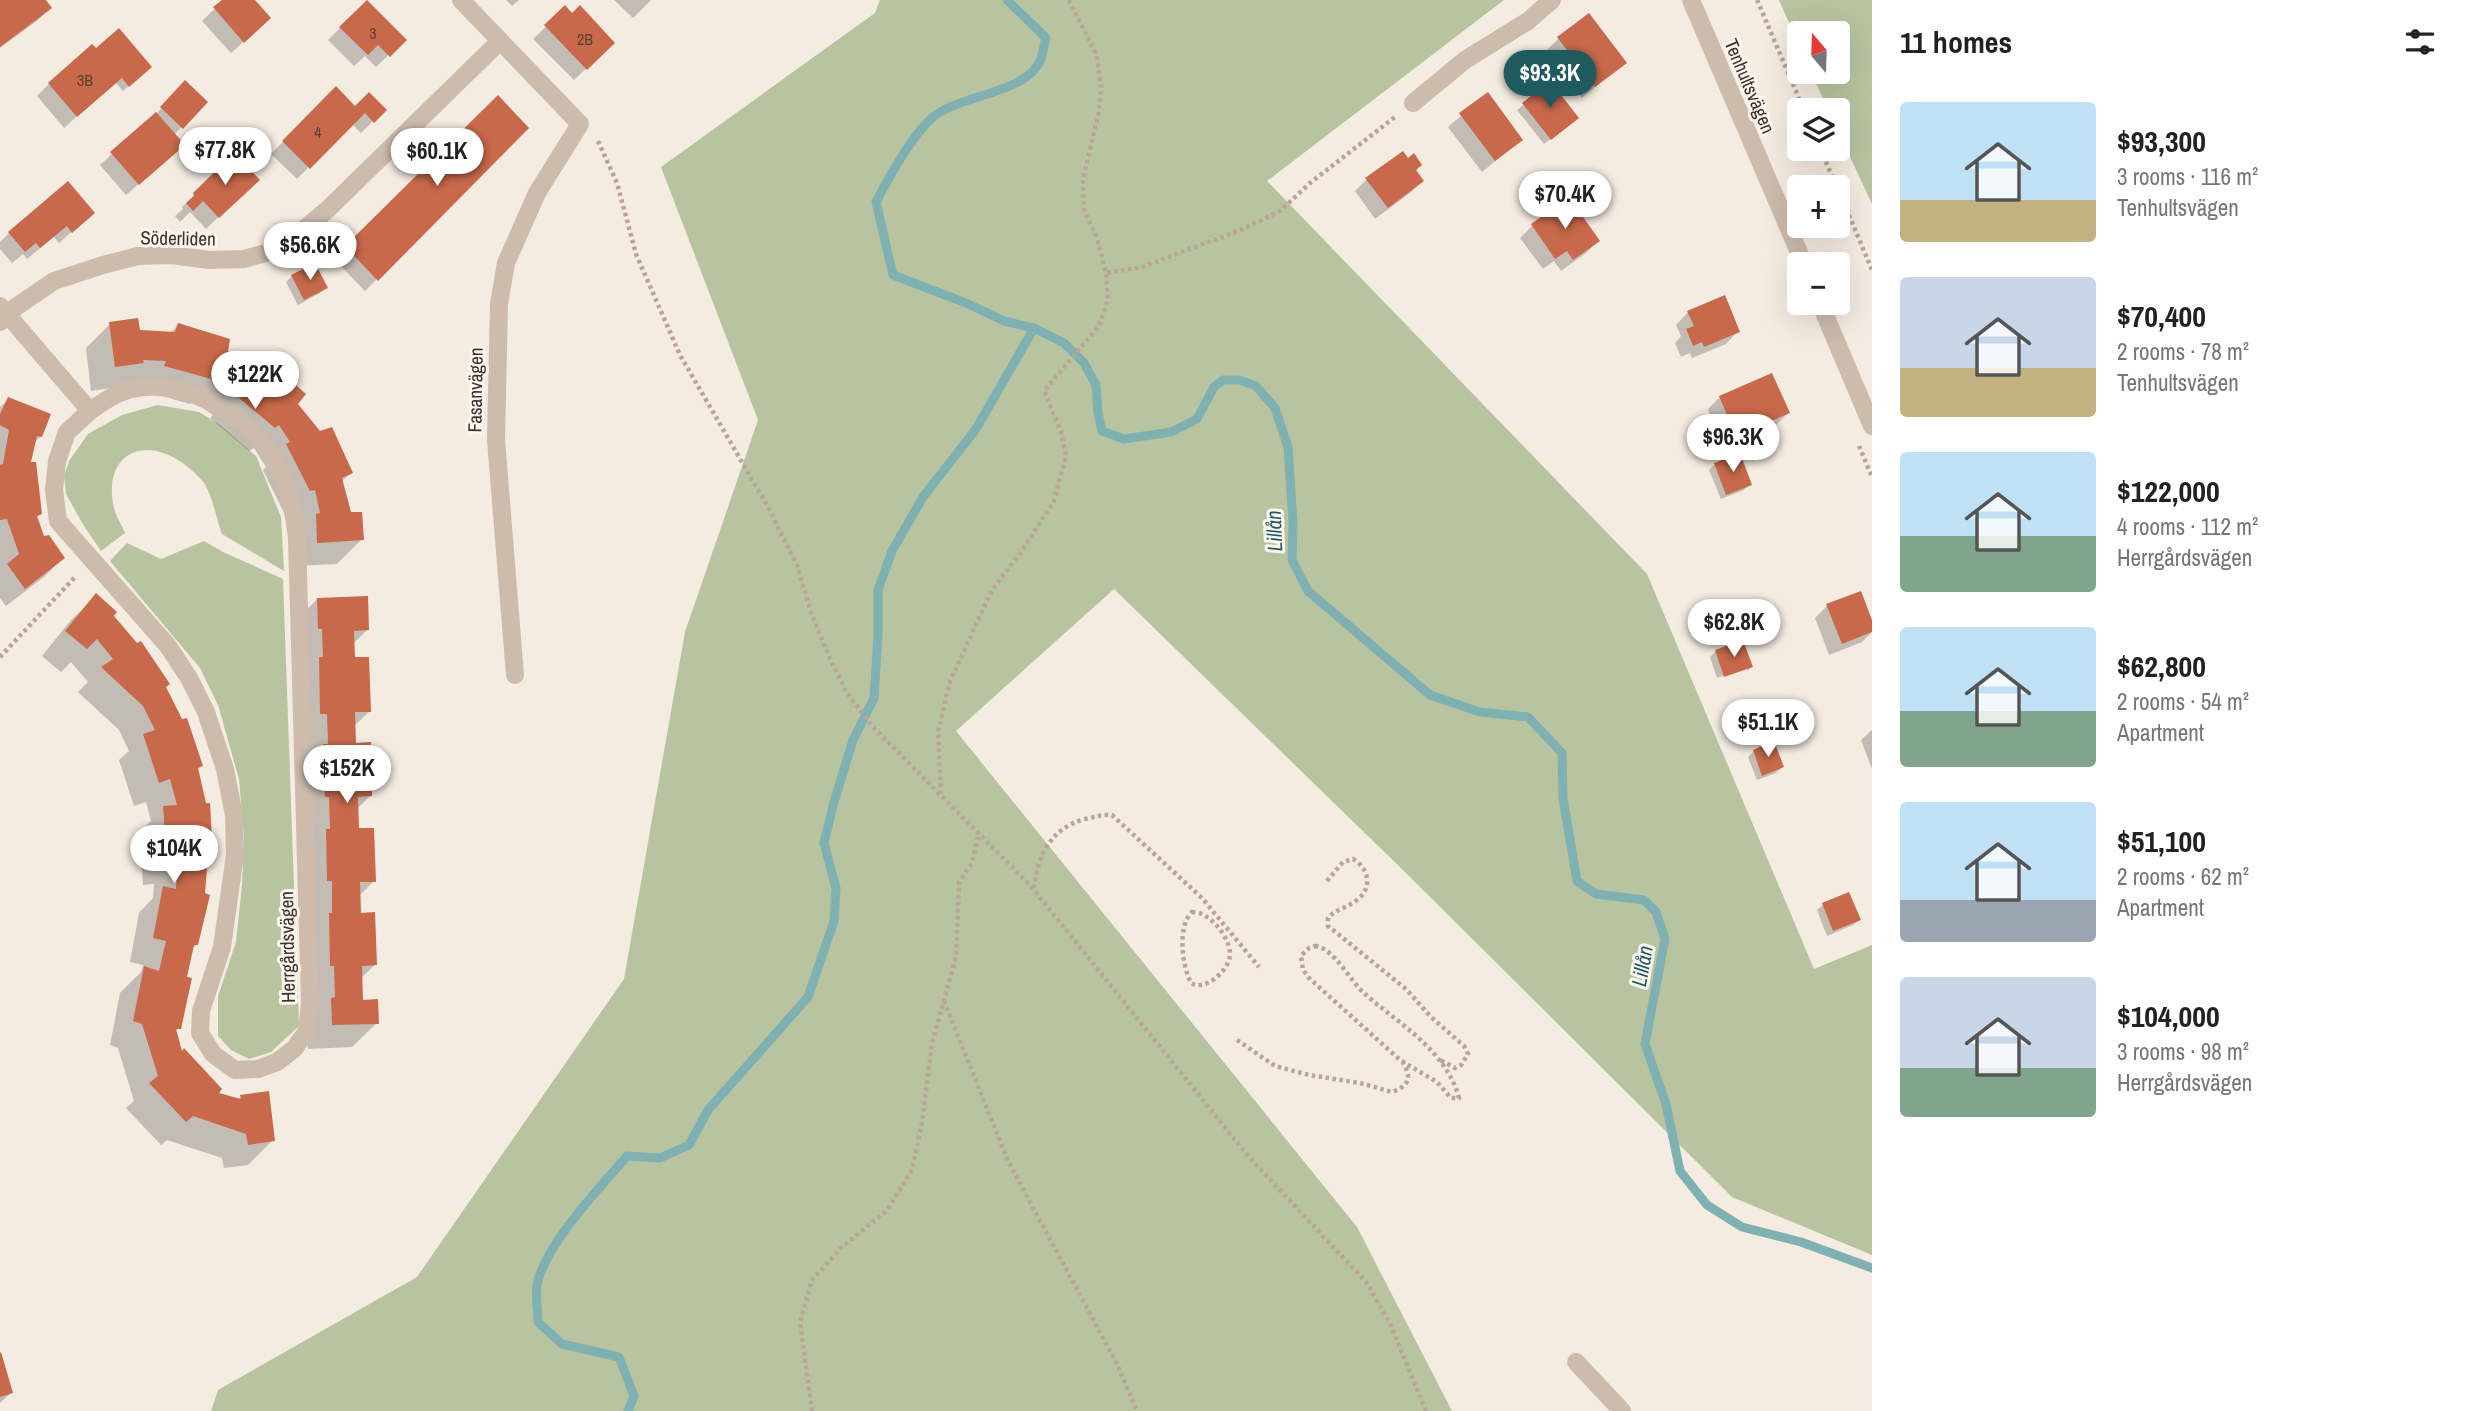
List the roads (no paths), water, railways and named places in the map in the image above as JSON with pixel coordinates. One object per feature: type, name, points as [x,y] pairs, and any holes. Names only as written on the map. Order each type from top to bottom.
[{"type":"street","points":[[461,0],[499,42]]},
{"type":"street","points":[[1413,103],[1465,60],[1528,21],[1552,0]]},
{"type":"street","name":"Tenhultsvägen","points":[[1691,0],[1799,252]]},
{"type":"street","name":"Fasanvägen","points":[[499,42],[586,127],[537,193],[506,263],[499,304],[496,440],[515,675]]},
{"type":"street","name":"Söderliden","points":[[2,314],[54,281],[138,256],[244,259],[280,249],[327,210],[499,42]]},
{"type":"street","points":[[2,314],[90,411]]},
{"type":"street","points":[[1825,315],[1872,425]]},
{"type":"street","name":"Herrgårdsvägen","points":[[162,387],[205,400],[234,417],[256,436],[275,460],[288,488],[294,513],[310,1003],[307,1031],[295,1049],[277,1062],[258,1069],[235,1070],[213,1054],[200,1033],[201,1011],[222,947],[235,855],[234,815],[225,769],[205,712],[190,678],[168,646],[58,521],[54,490],[57,461],[66,432],[90,411],[122,391],[142,388],[162,387]]},
{"type":"street","points":[[1576,1362],[1622,1411]]},
{"type":"waterway","name":"Lillån","points":[[1007,0],[1046,38],[1041,59],[1033,71],[1022,80],[945,109],[925,125],[909,146],[876,202],[893,275],[1004,321],[1034,328],[1064,343],[1084,363],[1096,385],[1102,431],[1124,439],[1171,432],[1197,419],[1214,387],[1223,380],[1239,380],[1256,386],[1275,408],[1288,447],[1293,522],[1292,560],[1308,591],[1430,695],[1480,712],[1528,717],[1562,753],[1563,798],[1577,881],[1596,894],[1644,900],[1656,912],[1665,939],[1645,1044],[1666,1104],[1680,1171],[1707,1205],[1742,1227],[1801,1242],[1872,1268]]},
{"type":"waterway","points":[[628,1411],[634,1396],[619,1357],[562,1344],[538,1322],[537,1284],[551,1251],[562,1234],[627,1156],[660,1158],[689,1145],[708,1110],[808,997],[834,921],[836,888],[824,843],[853,740],[874,698],[878,590],[892,551],[923,497],[976,429],[1034,328]]}]
